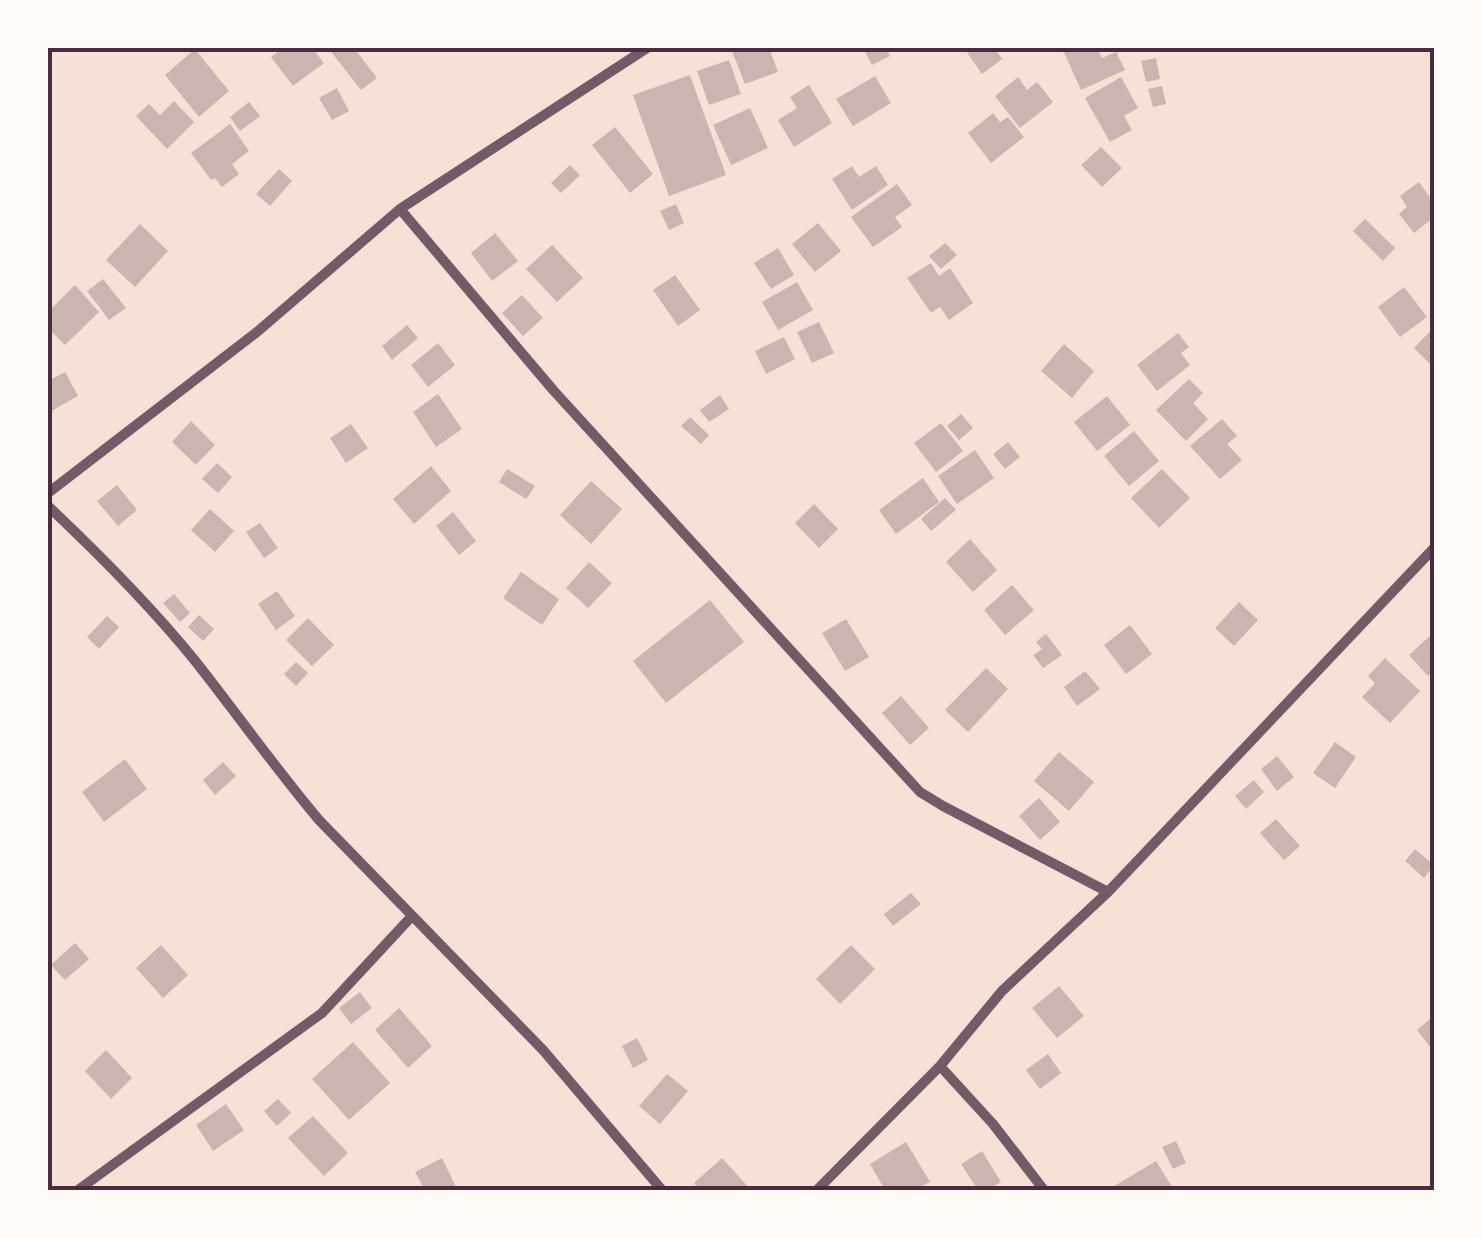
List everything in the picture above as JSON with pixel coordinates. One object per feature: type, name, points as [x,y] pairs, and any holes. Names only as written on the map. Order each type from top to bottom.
[{"type":"street","points":[[48,493],[256,332],[400,209],[648,48]]},
{"type":"street","points":[[400,209],[554,391],[920,792],[1108,892]]},
{"type":"street","points":[[48,506],[113,568],[194,660],[319,820],[543,1050],[662,1190]]},
{"type":"street","points":[[817,1190],[940,1066],[1002,992],[1108,892],[1434,548]]},
{"type":"street","points":[[78,1190],[322,1013],[412,916]]},
{"type":"street","points":[[940,1066],[994,1124],[1044,1190]]},
{"type":"building","points":[[284,48],[312,48],[324,63],[293,86],[271,57]]},
{"type":"building","points":[[328,48],[354,48],[377,78],[361,90]]},
{"type":"building","points":[[769,48],[778,72],[745,84],[732,51]]},
{"type":"building","points":[[863,48],[886,48],[890,56],[872,65]]},
{"type":"building","points":[[964,48],[994,48],[1002,59],[982,74]]},
{"type":"building","points":[[1062,48],[1097,48],[1102,58],[1116,52],[1125,70],[1081,90]]},
{"type":"building","points":[[195,49],[229,91],[199,117],[165,75]]},
{"type":"building","points":[[1156,58],[1160,79],[1146,82],[1141,61]]},
{"type":"building","points":[[729,60],[741,94],[709,105],[697,71]]},
{"type":"building","points":[[690,75],[726,175],[669,196],[633,95]]},
{"type":"building","points":[[875,76],[891,103],[853,126],[836,99]]},
{"type":"building","points":[[1018,77],[1027,90],[1037,82],[1053,102],[1020,128],[995,96]]},
{"type":"building","points":[[1121,77],[1138,108],[1124,116],[1132,130],[1110,142],[1085,98]]},
{"type":"building","points":[[809,85],[832,123],[794,147],[778,120],[797,108],[790,97]]},
{"type":"building","points":[[1162,86],[1166,104],[1153,107],[1148,89]]},
{"type":"building","points":[[337,88],[349,111],[332,120],[319,98]]},
{"type":"building","points":[[174,101],[194,122],[167,149],[136,116],[149,104],[160,115]]},
{"type":"building","points":[[249,102],[260,116],[240,131],[230,117]]},
{"type":"building","points":[[750,108],[768,148],[731,165],[713,125]]},
{"type":"building","points":[[993,113],[1000,122],[1008,117],[1024,137],[991,163],[968,133]]},
{"type":"building","points":[[230,124],[249,151],[232,164],[239,174],[222,187],[215,178],[211,180],[191,153]]},
{"type":"building","points":[[615,127],[653,174],[630,193],[592,145]]},
{"type":"building","points":[[1101,147],[1122,168],[1102,187],[1081,165]]},
{"type":"building","points":[[570,165],[580,175],[561,193],[551,183]]},
{"type":"building","points":[[852,166],[859,177],[876,166],[888,185],[852,210],[832,179]]},
{"type":"building","points":[[279,169],[292,181],[270,206],[256,194]]},
{"type":"building","points":[[1419,182],[1434,203],[1434,217],[1414,233],[1399,214],[1407,207],[1400,196]]},
{"type":"building","points":[[897,184],[912,205],[895,217],[902,227],[873,247],[851,217]]},
{"type":"building","points":[[676,204],[684,223],[669,230],[660,211]]},
{"type":"building","points":[[1365,219],[1395,248],[1383,261],[1353,231]]},
{"type":"building","points":[[818,223],[841,251],[815,272],[792,244]]},
{"type":"building","points":[[140,224],[168,251],[135,287],[106,260]]},
{"type":"building","points":[[495,233],[518,261],[492,281],[471,253]]},
{"type":"building","points":[[945,243],[957,255],[941,269],[929,256]]},
{"type":"building","points":[[552,245],[583,278],[557,302],[526,269]]},
{"type":"building","points":[[778,248],[794,275],[771,289],[754,263]]},
{"type":"building","points":[[931,263],[939,276],[950,268],[973,303],[949,320],[940,307],[931,313],[907,278]]},
{"type":"building","points":[[675,275],[700,310],[678,326],[653,290]]},
{"type":"building","points":[[103,279],[126,308],[109,320],[87,291]]},
{"type":"building","points":[[797,282],[813,310],[778,330],[762,302]]},
{"type":"building","points":[[75,285],[99,312],[65,345],[48,328],[48,312]]},
{"type":"building","points":[[1404,287],[1427,317],[1400,337],[1378,307]]},
{"type":"building","points":[[522,295],[543,318],[523,336],[502,313]]},
{"type":"building","points":[[819,322],[834,353],[812,363],[797,332]]},
{"type":"building","points":[[407,325],[418,338],[392,360],[382,346]]},
{"type":"building","points":[[1434,327],[1434,368],[1414,348]]},
{"type":"building","points":[[1178,333],[1189,347],[1181,353],[1190,365],[1157,391],[1137,365]]},
{"type":"building","points":[[784,337],[795,359],[766,374],[755,351]]},
{"type":"building","points":[[438,343],[455,365],[428,387],[411,365]]},
{"type":"building","points":[[1064,344],[1094,371],[1072,398],[1041,371]]},
{"type":"building","points":[[65,372],[78,396],[48,413],[48,381]]},
{"type":"building","points":[[1189,379],[1203,393],[1193,403],[1208,419],[1186,441],[1156,410]]},
{"type":"building","points":[[438,394],[462,429],[436,447],[413,412]]},
{"type":"building","points":[[720,395],[729,409],[709,422],[700,410]]},
{"type":"building","points":[[1107,396],[1130,425],[1097,451],[1074,422]]},
{"type":"building","points":[[961,414],[973,428],[959,440],[947,426]]},
{"type":"building","points":[[690,417],[709,435],[701,444],[681,426]]},
{"type":"building","points":[[1222,419],[1237,436],[1227,444],[1242,460],[1220,479],[1190,446]]},
{"type":"building","points":[[191,421],[215,445],[196,465],[172,442]]},
{"type":"building","points":[[941,423],[963,451],[936,472],[914,443]]},
{"type":"building","points":[[351,424],[368,448],[346,463],[330,438]]},
{"type":"building","points":[[1134,431],[1159,461],[1129,486],[1104,456]]},
{"type":"building","points":[[1008,442],[1020,457],[1005,469],[993,454]]},
{"type":"building","points":[[975,450],[994,478],[957,504],[938,476]]},
{"type":"building","points":[[217,463],[232,477],[218,493],[202,479]]},
{"type":"building","points":[[431,466],[451,491],[414,524],[393,499]]},
{"type":"building","points":[[507,469],[535,486],[526,499],[499,482]]},
{"type":"building","points":[[1162,469],[1190,498],[1159,528],[1131,498]]},
{"type":"building","points":[[923,478],[939,502],[896,534],[879,510]]},
{"type":"building","points":[[591,481],[622,509],[591,544],[560,515]]},
{"type":"building","points":[[117,485],[137,510],[118,526],[97,501]]},
{"type":"building","points":[[945,498],[956,510],[931,531],[921,519]]},
{"type":"building","points":[[814,504],[838,529],[819,548],[795,523]]},
{"type":"building","points":[[210,509],[234,531],[215,552],[191,530]]},
{"type":"building","points":[[453,512],[476,541],[459,555],[436,526]]},
{"type":"building","points":[[260,523],[278,548],[264,558],[246,532]]},
{"type":"building","points":[[970,539],[997,570],[973,592],[946,562]]},
{"type":"building","points":[[589,562],[612,583],[588,608],[566,588]]},
{"type":"building","points":[[521,572],[559,599],[542,625],[503,598]]},
{"type":"building","points":[[1012,585],[1034,610],[1005,635],[984,610]]},
{"type":"building","points":[[277,591],[295,616],[276,630],[258,604]]},
{"type":"building","points":[[174,594],[190,613],[180,622],[163,603]]},
{"type":"building","points":[[710,600],[744,642],[666,703],[633,661]]},
{"type":"building","points":[[1239,602],[1258,620],[1234,646],[1215,628]]},
{"type":"building","points":[[199,615],[214,629],[203,641],[188,627]]},
{"type":"building","points":[[107,616],[119,627],[99,649],[87,637]]},
{"type":"building","points":[[308,618],[334,645],[312,666],[286,640]]},
{"type":"building","points":[[846,619],[869,657],[845,671],[822,633]]},
{"type":"building","points":[[1130,625],[1152,654],[1126,674],[1104,645]]},
{"type":"building","points":[[1434,632],[1434,670],[1428,676],[1409,655]]},
{"type":"building","points":[[1046,634],[1062,655],[1043,668],[1033,655],[1042,649],[1036,642]]},
{"type":"building","points":[[1385,658],[1420,691],[1390,723],[1362,697],[1375,683],[1368,676]]},
{"type":"building","points":[[296,662],[308,673],[296,686],[284,674]]},
{"type":"building","points":[[986,668],[1008,689],[968,732],[945,710]]},
{"type":"building","points":[[1085,671],[1100,689],[1077,706],[1064,687]]},
{"type":"building","points":[[901,696],[929,728],[910,745],[882,713]]},
{"type":"building","points":[[1335,742],[1356,757],[1335,788],[1313,773]]},
{"type":"building","points":[[1059,752],[1094,782],[1069,811],[1034,781]]},
{"type":"building","points":[[1277,756],[1294,777],[1277,791],[1261,769]]},
{"type":"building","points":[[125,759],[147,789],[104,822],[82,792]]},
{"type":"building","points":[[223,762],[236,776],[215,795],[203,780]]},
{"type":"building","points":[[1254,780],[1264,792],[1246,809],[1235,796]]},
{"type":"building","points":[[1039,798],[1060,822],[1040,840],[1019,816]]},
{"type":"building","points":[[1276,819],[1300,846],[1284,860],[1260,833]]},
{"type":"building","points":[[1415,849],[1434,865],[1424,878],[1405,861]]},
{"type":"building","points":[[911,893],[921,904],[893,926],[884,914]]},
{"type":"building","points":[[75,943],[89,959],[65,980],[51,965]]},
{"type":"building","points":[[161,945],[188,975],[163,998],[136,968]]},
{"type":"building","points":[[851,945],[875,969],[840,1004],[816,979]]},
{"type":"building","points":[[1059,986],[1084,1016],[1057,1038],[1032,1008]]},
{"type":"building","points":[[360,992],[372,1008],[351,1024],[339,1008]]},
{"type":"building","points":[[399,1008],[432,1046],[408,1068],[375,1030]]},
{"type":"building","points":[[1434,1016],[1434,1052],[1417,1030]]},
{"type":"building","points":[[637,1038],[648,1060],[633,1068],[622,1046]]},
{"type":"building","points":[[353,1042],[390,1083],[349,1120],[312,1079]]},
{"type":"building","points":[[106,1050],[132,1078],[111,1099],[85,1071]]},
{"type":"building","points":[[1048,1054],[1061,1073],[1040,1089],[1026,1070]]},
{"type":"building","points":[[667,1074],[688,1091],[660,1124],[639,1106]]},
{"type":"building","points":[[278,1099],[291,1113],[277,1126],[264,1111]]},
{"type":"building","points":[[226,1104],[244,1130],[213,1151],[196,1125]]},
{"type":"building","points":[[313,1116],[348,1153],[324,1176],[288,1138]]},
{"type":"building","points":[[1176,1141],[1186,1163],[1173,1169],[1162,1147]]},
{"type":"building","points":[[906,1142],[930,1182],[915,1190],[885,1190],[870,1164]]},
{"type":"building","points":[[982,1151],[1001,1182],[987,1190],[978,1190],[961,1164]]},
{"type":"building","points":[[442,1158],[456,1187],[425,1190],[415,1172]]},
{"type":"building","points":[[722,1158],[751,1190],[701,1190],[694,1183]]},
{"type":"building","points":[[1156,1161],[1174,1190],[1108,1190]]}]
